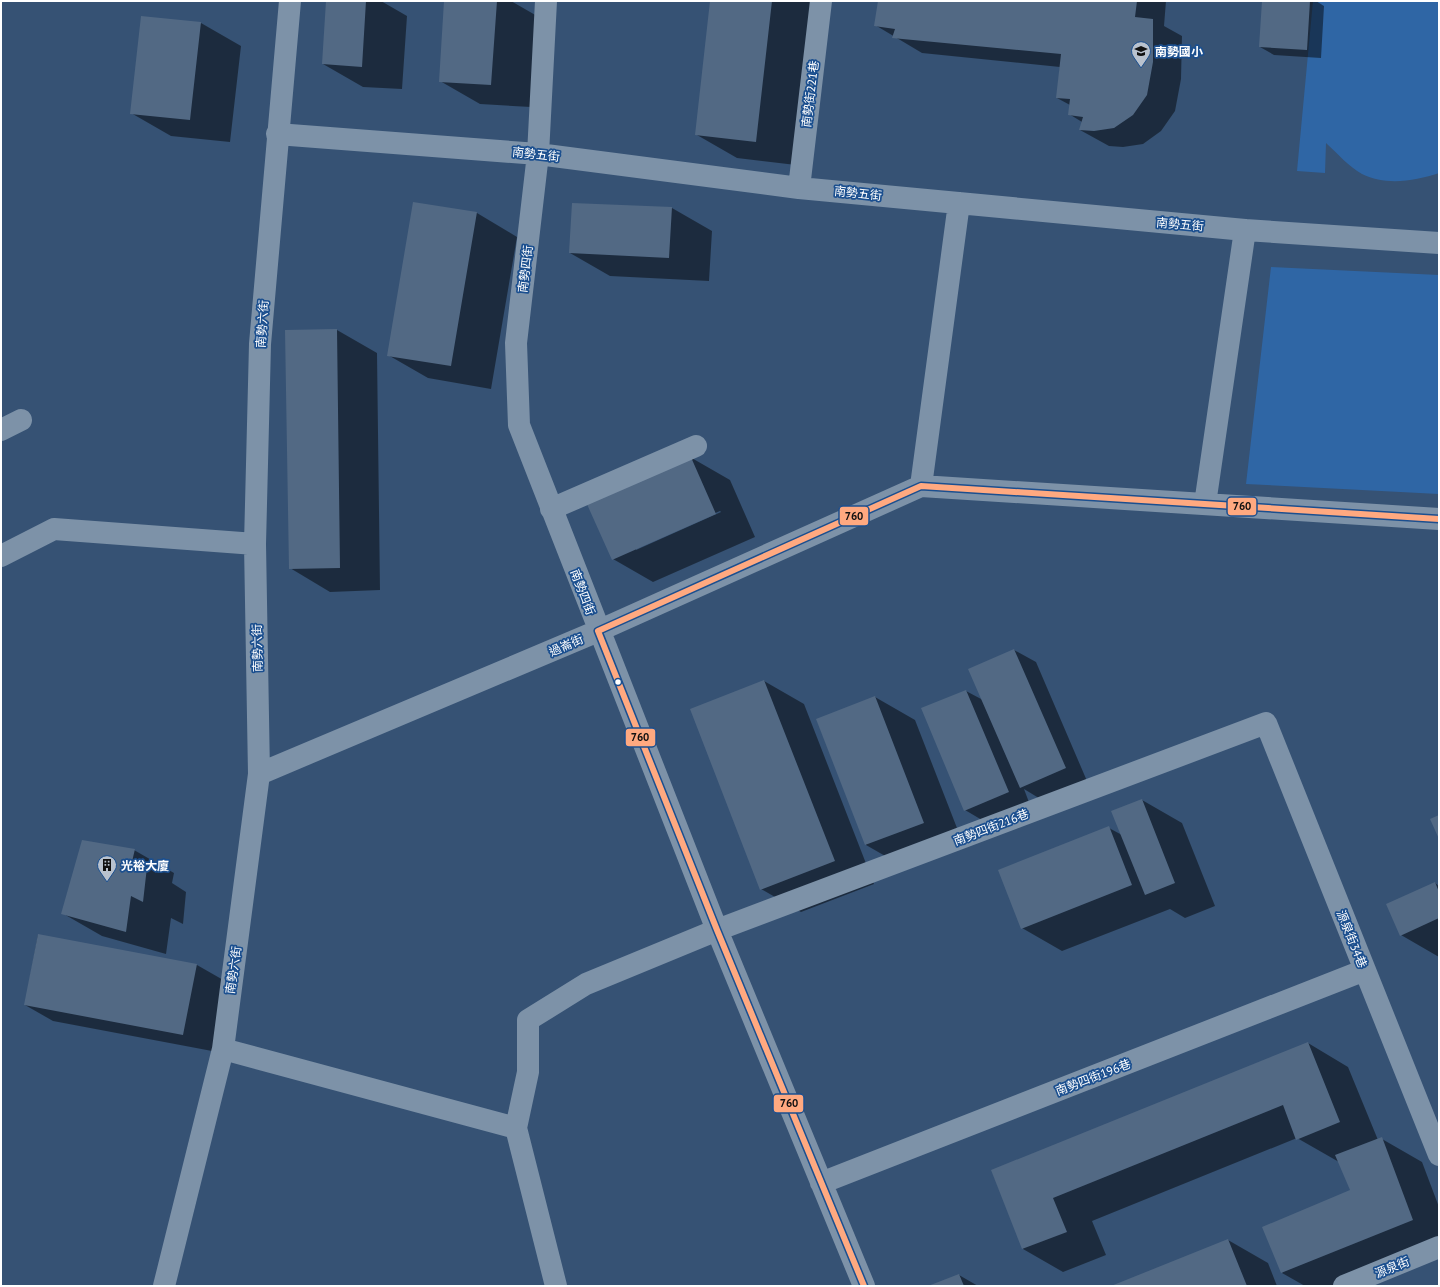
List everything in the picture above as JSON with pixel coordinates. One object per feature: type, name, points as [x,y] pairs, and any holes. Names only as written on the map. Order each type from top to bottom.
[{"type":"street","name":"南勢六街","points":[[164,1286],[223,1049],[260,774],[255,544],[260,344],[277,134],[290,1]]},
{"type":"street","name":"南勢四街","points":[[546,1],[538,154],[516,343],[519,425],[598,631],[717,930],[864,1286]]},
{"type":"street","name":"南勢街221巷","points":[[799,188],[821,1]]},
{"type":"street","name":"南勢五街","points":[[277,134],[538,154],[799,188],[1245,230],[1439,243]]},
{"type":"street","points":[[921,486],[959,203]]},
{"type":"street","points":[[1205,504],[1245,230]]},
{"type":"street","points":[[1,430],[21,420]]},
{"type":"street","points":[[551,509],[696,446]]},
{"type":"street","name":"過崙街","points":[[260,774],[598,631],[921,486],[1439,519]]},
{"type":"street","points":[[1,556],[54,529],[255,544]]},
{"type":"street","name":"南勢四街216巷","points":[[516,1128],[528,1072],[528,1020],[586,984],[717,930],[1266,723]]},
{"type":"street","name":"源泉街34巷","points":[[1266,723],[1439,1155]]},
{"type":"street","name":"南勢四街196巷","points":[[821,1183],[1365,970]]},
{"type":"street","points":[[223,1049],[516,1128],[556,1286]]},
{"type":"street","name":"源泉街","points":[[1344,1286],[1439,1247]]},
{"type":"shaded area","points":[[1313,1],[1439,1],[1439,173],[1400,181],[1371,178],[1352,168],[1326,143],[1325,173],[1297,171]]},
{"type":"shaded area","points":[[1271,267],[1439,275],[1439,494],[1246,484]]},
{"type":"building","points":[[326,1],[366,1],[362,67],[322,64]]},
{"type":"building","points":[[444,1],[497,1],[491,85],[439,82]]},
{"type":"building","points":[[710,1],[772,1],[756,142],[695,135]]},
{"type":"building","points":[[878,1],[1137,1],[1135,17],[1153,19],[1153,62],[1147,95],[1133,115],[1114,128],[1094,131],[1079,130],[1083,117],[1068,115],[1070,99],[1056,98],[1061,54],[892,38],[895,29],[874,26]]},
{"type":"building","points":[[1262,1],[1310,1],[1307,50],[1259,47]]},
{"type":"building","points":[[141,16],[201,22],[190,120],[130,114]]},
{"type":"building","points":[[413,202],[477,212],[451,366],[387,356]]},
{"type":"building","points":[[572,203],[672,207],[669,258],[569,253]]},
{"type":"building","points":[[337,329],[340,568],[289,569],[285,330]]},
{"type":"building","points":[[690,455],[716,514],[612,560],[586,502]]},
{"type":"building","points":[[1014,649],[1066,768],[1020,788],[968,669]]},
{"type":"building","points":[[764,680],[835,861],[760,890],[690,709]]},
{"type":"building","points":[[966,690],[1009,792],[964,811],[921,708]]},
{"type":"building","points":[[875,696],[924,823],[865,845],[816,719]]},
{"type":"building","points":[[1142,799],[1175,883],[1145,895],[1111,811]]},
{"type":"building","points":[[1439,815],[1439,839],[1430,819]]},
{"type":"building","points":[[1109,826],[1132,885],[1021,929],[998,870]]},
{"type":"building","name":"光裕大廈","points":[[82,840],[135,849],[131,866],[147,867],[143,902],[131,896],[126,932],[61,914]]},
{"type":"building","points":[[1435,882],[1439,892],[1439,918],[1400,936],[1386,904]]},
{"type":"building","points":[[38,934],[197,964],[183,1035],[24,1005]]},
{"type":"building","points":[[1308,1042],[1340,1122],[1296,1140],[1283,1105],[1053,1198],[1067,1232],[1022,1249],[991,1170]]},
{"type":"building","points":[[1382,1137],[1413,1220],[1281,1273],[1262,1227],[1350,1190],[1335,1155]]},
{"type":"building","points":[[1228,1239],[1247,1286],[1111,1286]]},
{"type":"building","points":[[959,1274],[964,1286],[928,1286]]},
{"type":"transit line","name":"760","points":[[864,1286],[717,930],[598,631],[921,486],[1439,519]]},
{"type":"place","name":"南勢國小","points":[[1141,68]]},
{"type":"place","name":"光裕大廈","points":[[107,882]]}]
